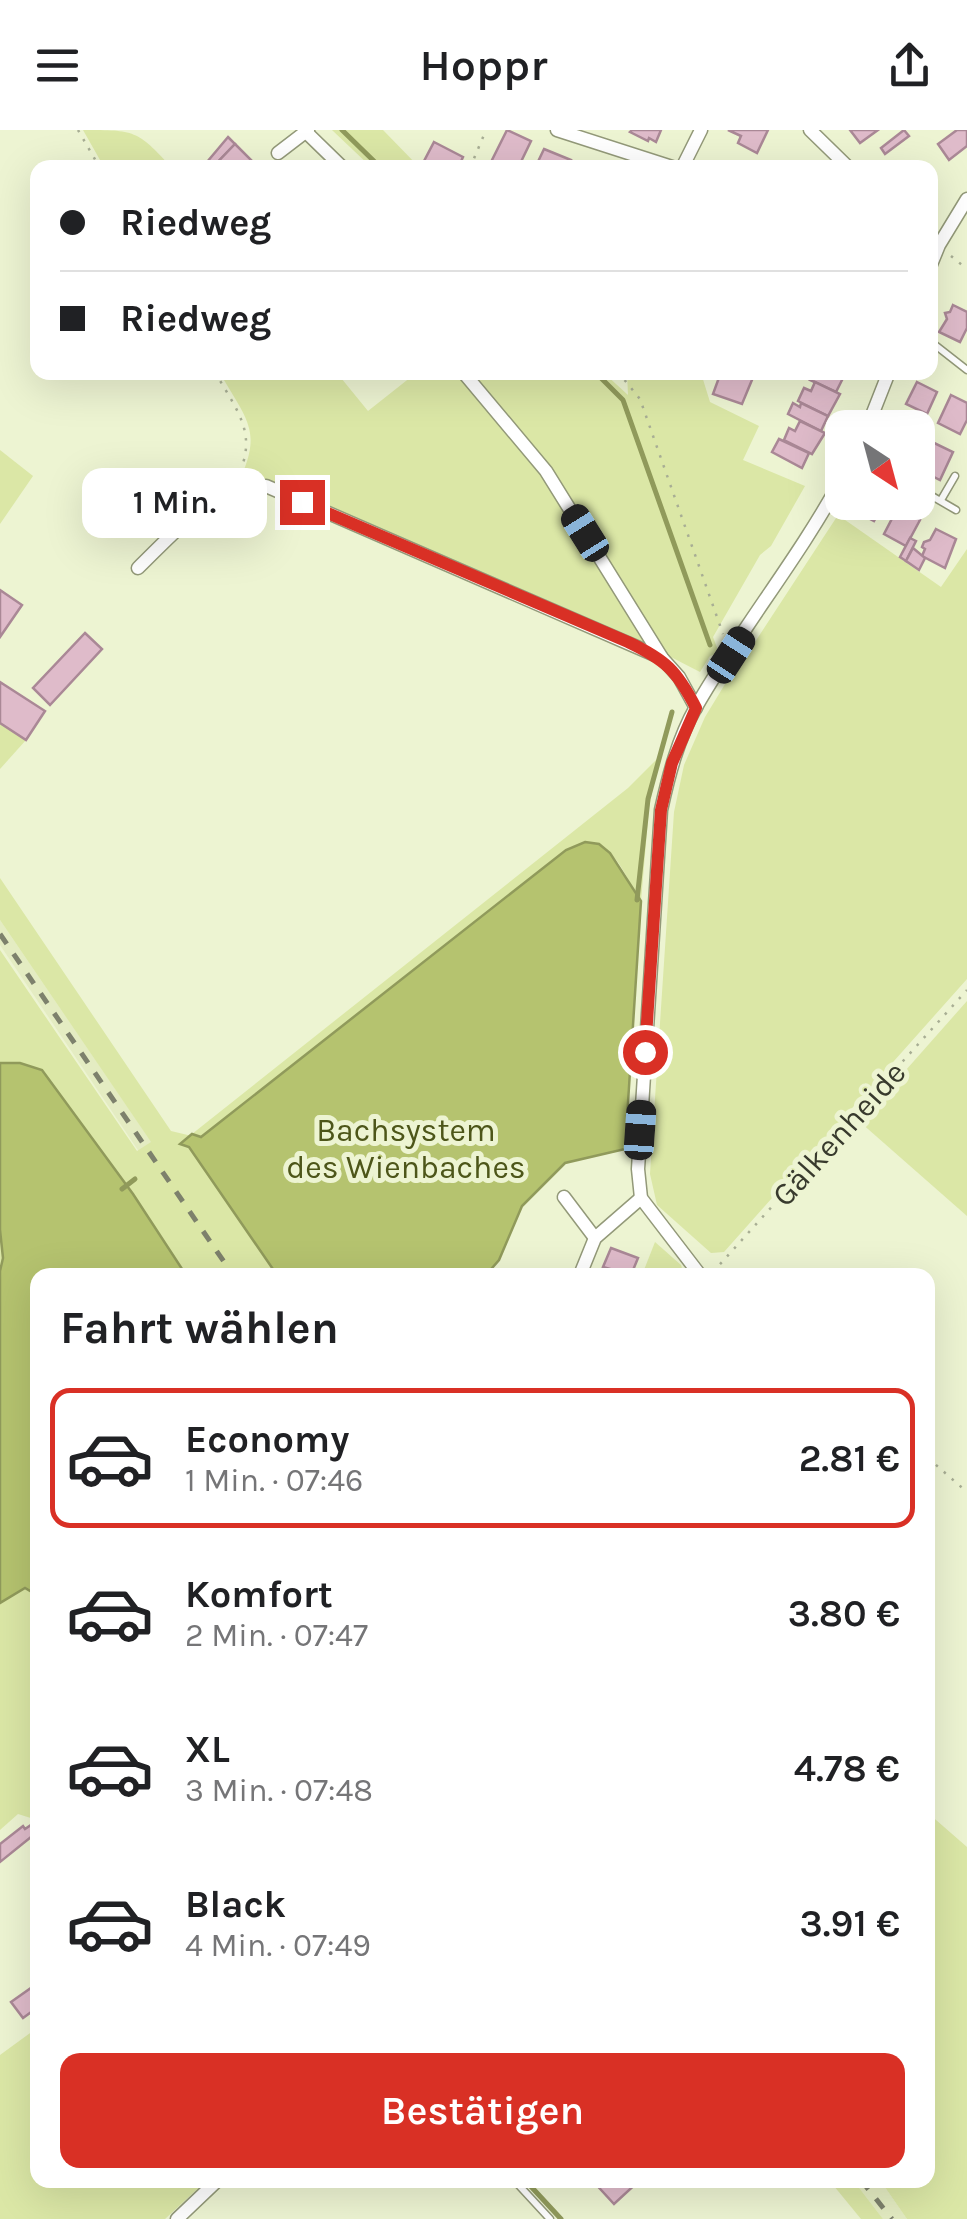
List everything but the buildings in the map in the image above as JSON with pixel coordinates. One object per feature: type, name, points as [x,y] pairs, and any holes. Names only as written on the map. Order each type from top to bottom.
[{"type":"street","points":[[557,130],[653,160]]},
{"type":"street","points":[[683,160],[701,130]]},
{"type":"street","points":[[810,130],[841,160]]},
{"type":"street","points":[[278,153],[307,131],[335,160]]},
{"type":"street","points":[[938,237],[967,199]]},
{"type":"street","points":[[469,380],[546,471],[662,658],[680,676],[696,708]]},
{"type":"street","points":[[874,410],[886,380]]},
{"type":"street","points":[[138,568],[196,511],[230,493],[266,486],[662,658]]},
{"type":"street","points":[[698,1268],[641,1198],[639,1150],[661,810],[672,763],[696,708],[825,510]]},
{"type":"street","points":[[680,676],[710,686]]},
{"type":"street","points":[[564,1198],[595,1238]]},
{"type":"street","points":[[583,1268],[595,1238],[641,1198]]},
{"type":"street","points":[[176,2219],[209,2188]]},
{"type":"lane","points":[[938,347],[967,370]]},
{"type":"lane","points":[[941,500],[955,476]]},
{"type":"lane","points":[[935,497],[956,510]]},
{"type":"lane","points":[[521,2188],[550,2219]]},
{"type":"path","points":[[78,130],[95,160]]},
{"type":"path","points":[[473,160],[486,130]]},
{"type":"path","points":[[938,245],[967,269]]},
{"type":"path","points":[[219,380],[246,428],[246,459],[230,493]]},
{"type":"path","points":[[625,380],[640,399],[731,655]]},
{"type":"path","name":"Gälkenheide","points":[[718,1268],[967,990]]},
{"type":"path","points":[[935,1464],[967,1492]]},
{"type":"shaded area","name":"Bachsystem des Wienbaches","points":[[585,842],[599,844],[610,853],[641,901],[625,1149],[565,1163],[522,1206],[492,1268],[272,1268],[189,1147],[180,1144],[192,1134],[201,1137],[566,850]]},
{"type":"shaded area","points":[[0,920],[237,1268],[217,1268],[0,945]]},
{"type":"shaded area","points":[[0,1063],[20,1063],[42,1070],[133,1194],[181,1268],[30,1268],[30,1591],[25,1588],[0,1603],[3,1258]]},
{"type":"shaded area","points":[[859,2188],[886,2188],[907,2219],[883,2219]]},
{"type":"green space","points":[[83,130],[134,135],[164,160],[100,160]]},
{"type":"green space","points":[[332,130],[383,130],[412,160],[364,160]]},
{"type":"green space","points":[[224,380],[343,380],[368,411],[407,380],[463,380],[542,474],[648,646],[266,481],[236,487],[251,440]]},
{"type":"green space","points":[[476,380],[612,380],[628,395],[627,380],[703,380],[710,402],[759,426],[743,460],[805,486],[713,637],[719,653],[710,656],[700,672],[665,654],[550,469]]},
{"type":"green space","points":[[0,450],[33,476],[0,524]]},
{"type":"green space","points":[[835,520],[845,520],[941,587],[967,549],[967,979],[724,1252],[711,1253],[657,1205],[650,1174],[674,812],[684,765],[705,717]]},
{"type":"green space","points":[[0,723],[26,740],[0,769]]},
{"type":"green space","points":[[659,757],[649,808],[641,901],[620,865],[604,849],[582,845],[566,850],[203,1136],[564,1156],[507,1221],[488,1268],[30,1268],[30,1818],[18,1814],[0,1830],[0,950],[137,1151],[151,1142],[0,920],[0,878],[171,1131],[196,1137],[192,1134],[628,788]]},
{"type":"green space","points":[[967,1001],[967,1216],[860,1122]]},
{"type":"green space","points":[[655,1242],[682,1268],[645,1268]]},
{"type":"green space","points":[[935,1819],[967,1847],[967,2219],[907,2219],[886,2188],[935,2188]]},
{"type":"green space","points":[[30,2033],[30,2188],[198,2188],[165,2219],[0,2219],[0,2055]]},
{"type":"green space","points":[[836,2188],[859,2188],[883,2219],[861,2219]]},
{"type":"waterway","points":[[342,130],[373,160]]},
{"type":"waterway","points":[[603,380],[623,400],[710,645]]},
{"type":"waterway","points":[[637,900],[648,799],[672,712]]},
{"type":"waterway","points":[[122,1189],[135,1179]]},
{"type":"waterway","points":[[532,2188],[561,2219]]},
{"type":"railway","points":[[0,934],[228,1268]]},
{"type":"railway","points":[[867,2188],[892,2219]]},
{"type":"route","points":[[302,502],[628,642],[662,658],[680,676],[696,708],[672,763],[661,810],[645,1052]]}]
